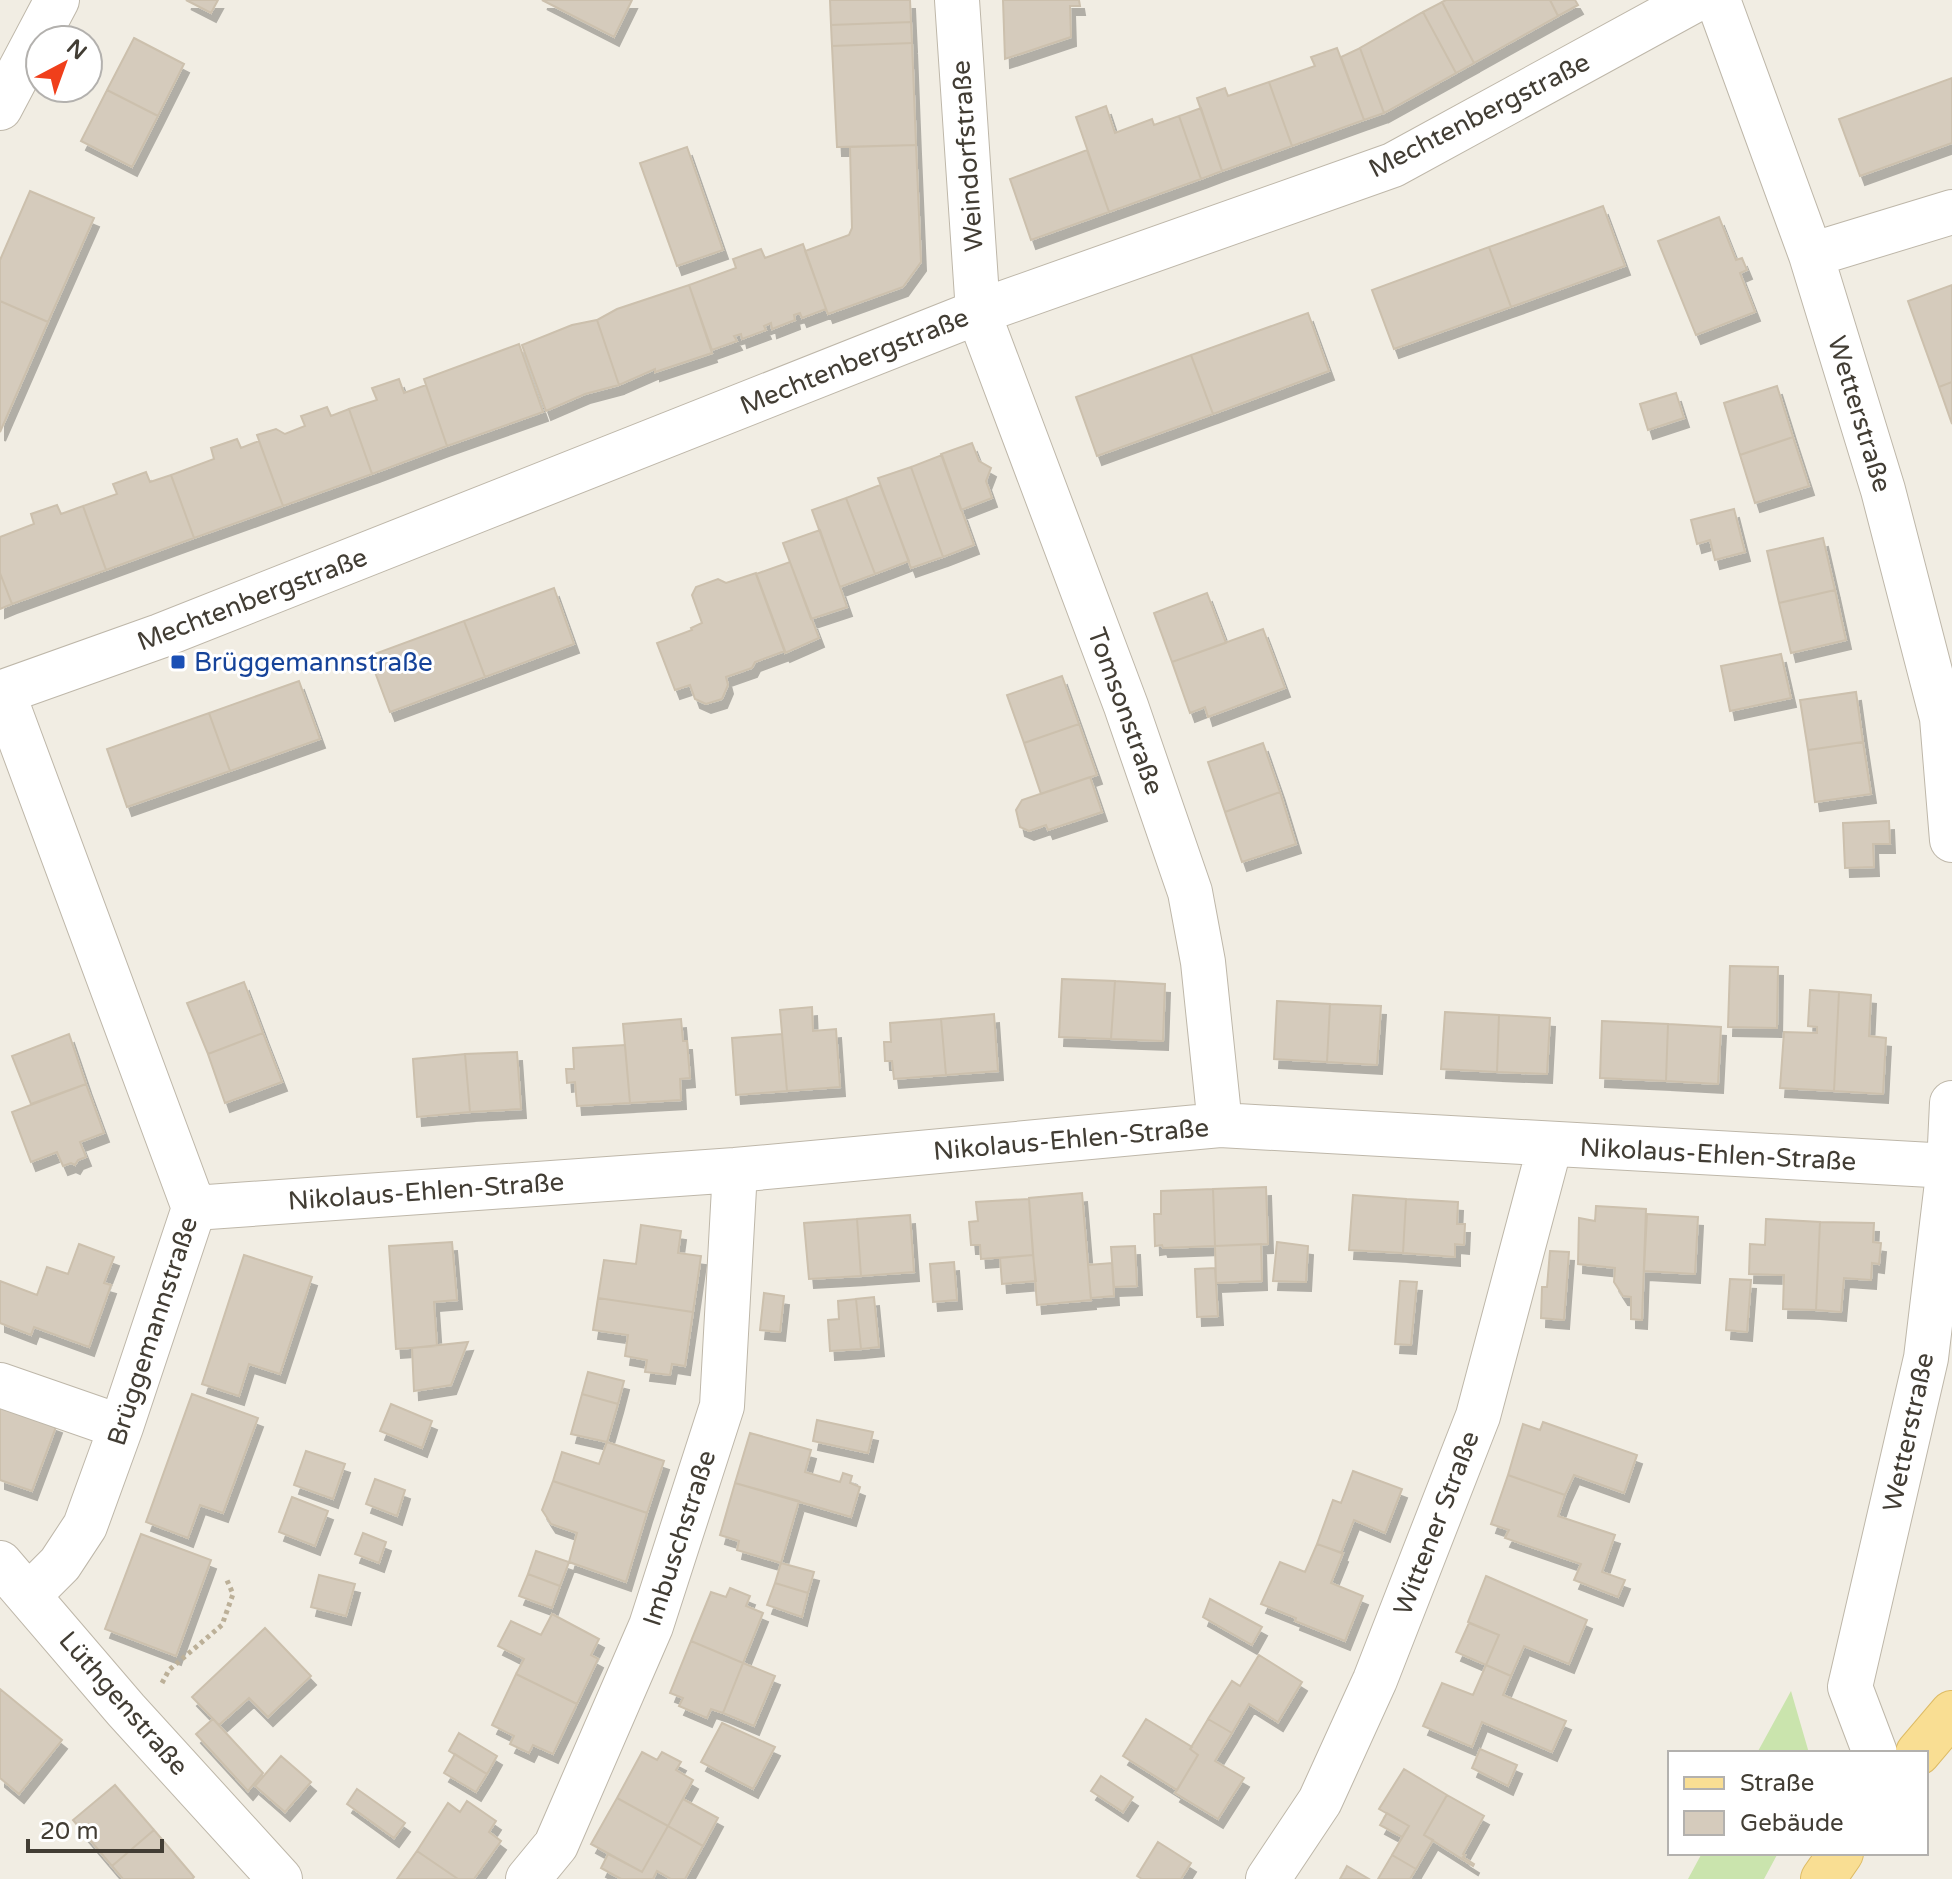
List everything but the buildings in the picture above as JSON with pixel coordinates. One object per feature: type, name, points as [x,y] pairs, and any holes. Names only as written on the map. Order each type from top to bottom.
[{"type":"main road","points":[[1920,1751],[1952,1713]]},
{"type":"main road","points":[[1823,1879],[1840,1855]]},
{"type":"street","points":[[2,98],[57,0]]},
{"type":"street","name":"Weindorfstraße","points":[[957,0],[978,312]]},
{"type":"street","name":"Mechtenbergstraße","points":[[2,693],[189,624],[978,312],[1393,165],[1695,0]]},
{"type":"street","name":"Wetterstraße","points":[[1718,0],[1811,255],[1883,490],[1947,718],[1952,840]]},
{"type":"street","points":[[1811,255],[1952,212]]},
{"type":"street","name":"Tomsonstraße","points":[[978,312],[1126,706],[1190,892],[1203,962],[1220,1125]]},
{"type":"street","name":"Brüggemannstraße","points":[[2,693],[194,1208],[85,1526],[60,1564],[29,1595]]},
{"type":"street","name":"Wetterstraße","points":[[1874,1751],[1850,1687],[1926,1358],[1949,1166],[1952,1103]]},
{"type":"street","name":"Nikolaus-Ehlen-Straße","points":[[194,1208],[735,1170],[1220,1125],[1949,1166]]},
{"type":"street","name":"Wittener Straße","points":[[1268,1879],[1320,1801],[1363,1707],[1478,1416],[1550,1145]]},
{"type":"street","name":"Imbuschstraße","points":[[528,1879],[556,1845],[651,1626],[722,1406],[735,1170]]},
{"type":"street","points":[[0,1385],[121,1427]]},
{"type":"street","name":"Lüthgenstraße","points":[[0,1563],[126,1710],[280,1879]]},
{"type":"path","points":[[126,1710],[166,1680],[169,1670],[222,1625],[233,1594],[226,1578]]},
{"type":"green space","points":[[1791,1691],[1808,1751],[1758,1751]]},
{"type":"green space","points":[[1701,1855],[1777,1855],[1764,1879],[1688,1879]]},
{"type":"place","name":"Brüggemannstraße","points":[[178,662]]}]
